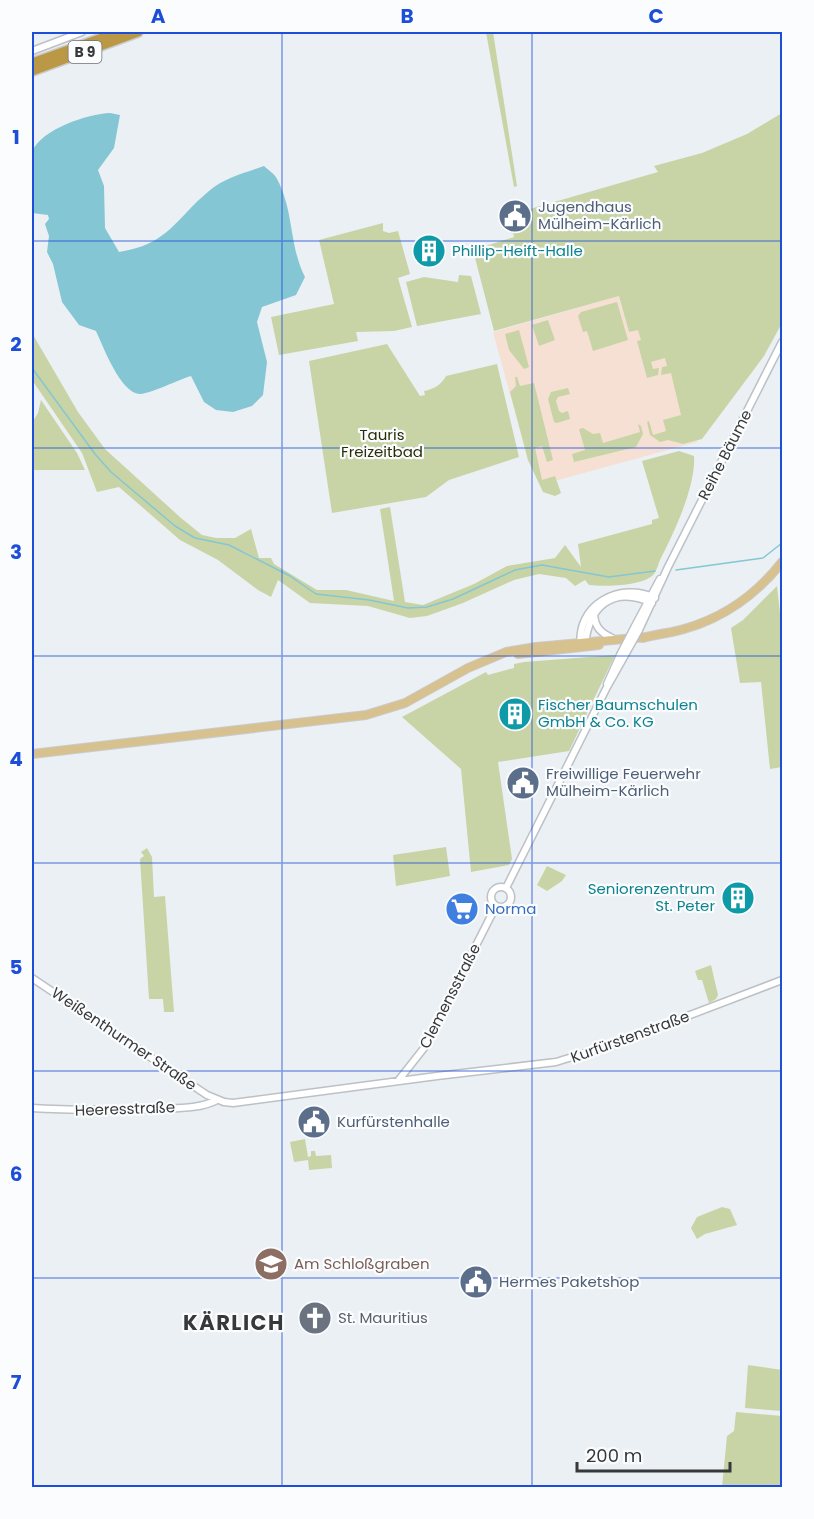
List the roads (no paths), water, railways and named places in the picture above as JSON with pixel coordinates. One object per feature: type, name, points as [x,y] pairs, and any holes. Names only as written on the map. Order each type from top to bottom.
[{"type":"highway","name":"B 9","points":[[32,63],[119,32]]},
{"type":"highway","name":"B 9","points":[[32,71],[138,32]]},
{"type":"main road","points":[[583,644],[646,637],[687,628],[720,615],[753,592],[783,561]]},
{"type":"main road","points":[[32,754],[344,718],[378,712],[413,699],[468,668],[492,658],[614,639],[646,637]]},
{"type":"street","points":[[32,51],[82,32]]},
{"type":"street","name":"Reihe Bäume","points":[[506,888],[607,687],[608,679],[623,655],[783,342]]},
{"type":"street","points":[[583,644],[581,630],[585,619],[600,601],[628,591],[642,592],[651,599]]},
{"type":"street","points":[[583,644],[594,614],[605,603],[618,598],[634,596],[651,599]]},
{"type":"street","points":[[594,614],[597,628],[614,639]]},
{"type":"street","name":"Reihe Bäume","points":[[499,887],[506,888],[510,892],[510,901],[502,906],[496,906],[491,898],[492,892],[499,887]]},
{"type":"street","name":"Clemensstraße","points":[[398,1081],[424,1048],[496,906]]},
{"type":"street","name":"Weißenthurmer Straße","points":[[32,978],[217,1100]]},
{"type":"street","name":"Kurfürstenstraße","points":[[398,1081],[564,1060],[783,980]]},
{"type":"street","points":[[217,1100],[245,1103],[398,1081]]},
{"type":"street","name":"Heeresstraße","points":[[32,1108],[104,1111],[172,1108],[209,1104],[217,1100]]},
{"type":"water","points":[[110,113],[120,115],[114,148],[98,170],[104,186],[105,228],[119,252],[136,248],[160,237],[209,191],[228,179],[264,166],[277,179],[286,203],[296,253],[305,277],[296,295],[262,307],[257,322],[267,362],[263,395],[252,406],[233,412],[216,410],[204,402],[191,376],[146,393],[134,392],[120,378],[96,331],[79,325],[62,302],[53,264],[47,252],[49,236],[45,224],[49,219],[48,215],[32,213],[30,172],[32,152],[45,136],[66,124],[90,116]]},
{"type":"waterway","points":[[32,368],[95,454],[111,472],[175,526],[195,538],[229,545],[290,576],[316,594],[369,600],[408,608],[427,607],[453,599],[515,570],[542,565],[609,577],[655,571]]},
{"type":"waterway","points":[[676,570],[763,558],[782,543]]},
{"type":"place","name":"Jugendhaus Mülheim-Kärlich","points":[[515,216]]},
{"type":"place","name":"Phillip-Heift-Halle","points":[[429,251]]},
{"type":"place","name":"Fischer Baumschulen GmbH & Co. KG","points":[[515,714]]},
{"type":"place","name":"Freiwillige Feuerwehr Mülheim-Kärlich","points":[[523,783]]},
{"type":"place","name":"Seniorenzentrum St. Peter","points":[[738,898]]},
{"type":"place","name":"Norma","points":[[462,909]]},
{"type":"place","name":"Kurfürstenhalle","points":[[314,1122]]},
{"type":"place","name":"Am Schloßgraben","points":[[271,1264]]},
{"type":"place","name":"Hermes Paketshop","points":[[476,1282]]},
{"type":"place","name":"St. Mauritius","points":[[315,1318]]},
{"type":"district","name":"KÄRLICH","points":[[234,1323]]},
{"type":"park label","name":"Tauris Freizeitbad","points":[[382,444]]}]
